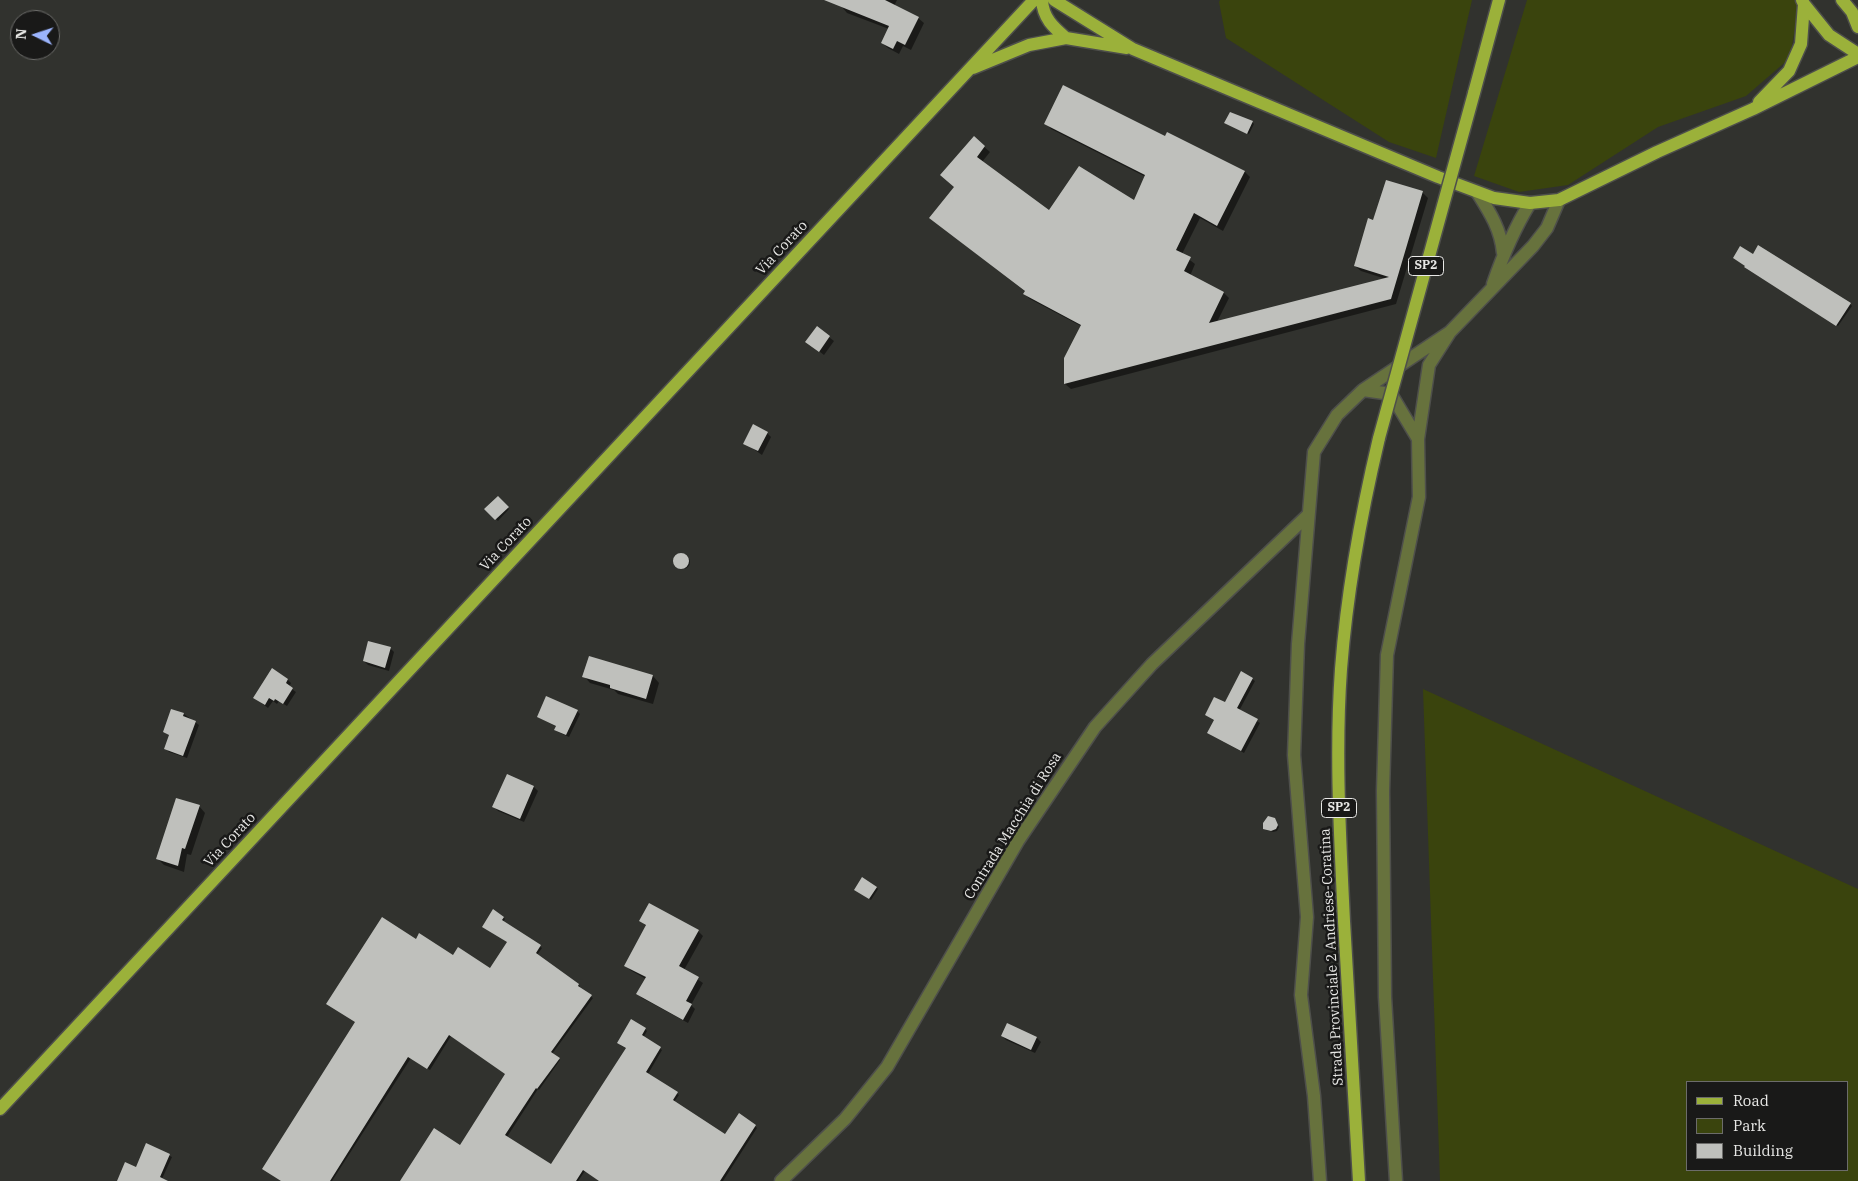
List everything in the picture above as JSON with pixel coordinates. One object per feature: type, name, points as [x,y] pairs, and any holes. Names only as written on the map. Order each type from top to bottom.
[{"type":"main road","name":"Via Corato","points":[[0,1109],[1034,0]]},
{"type":"main road","points":[[1042,0],[1042,10],[1050,24],[1066,38]]},
{"type":"main road","points":[[1054,0],[1133,49],[1438,177],[1494,198],[1530,203],[1559,200],[1656,152],[1752,109],[1858,55],[1829,35],[1803,2]]},
{"type":"main road","name":"Strada Provinciale 2 Andriese-Coratina","points":[[1358,1181],[1338,777],[1341,669],[1353,564],[1363,508],[1379,438],[1484,56],[1496,0]]},
{"type":"main road","points":[[1842,0],[1852,12],[1858,27]]},
{"type":"main road","points":[[1752,109],[1789,71],[1801,44],[1803,2]]},
{"type":"main road","points":[[968,70],[1029,45],[1066,38],[1133,49]]},
{"type":"street","points":[[1477,192],[1495,222],[1502,240],[1503,254]]},
{"type":"street","points":[[1396,1181],[1384,997],[1384,752],[1387,655],[1420,497],[1418,439],[1429,365],[1450,332],[1533,246],[1547,228],[1559,200]]},
{"type":"street","points":[[1493,286],[1503,254],[1514,229],[1530,203]]},
{"type":"street","points":[[1320,1181],[1314,1096],[1301,995],[1307,917],[1294,755],[1298,644],[1314,452],[1337,415],[1363,390],[1450,332]]},
{"type":"street","points":[[1363,390],[1391,394],[1418,439]]},
{"type":"street","name":"Contrada Macchia di Rosa","points":[[782,1181],[845,1118],[887,1067],[1018,841],[1095,727],[1152,664],[1308,516]]},
{"type":"green space","points":[[1220,0],[1472,0],[1436,158],[1389,142],[1226,38]]},
{"type":"green space","points":[[1527,0],[1797,0],[1799,4],[1790,58],[1746,96],[1658,127],[1568,185],[1519,192],[1474,176]]},
{"type":"green space","points":[[1423,689],[1858,889],[1858,1181],[1440,1181]]},
{"type":"building","points":[[824,0],[885,0],[919,17],[905,45],[897,41],[893,49],[881,43],[889,26]]},
{"type":"building","points":[[1063,85],[1165,136],[1167,132],[1245,171],[1217,226],[1194,213],[1176,250],[1191,257],[1184,271],[1224,292],[1209,323],[1389,277],[1354,266],[1368,218],[1373,220],[1386,180],[1423,191],[1391,299],[1064,384],[1064,358],[1081,325],[1023,294],[1025,291],[929,218],[954,187],[940,175],[974,136],[985,146],[977,157],[1049,210],[1079,166],[1134,200],[1145,175],[1044,124]]},
{"type":"building","points":[[1230,112],[1253,121],[1247,134],[1224,123]]},
{"type":"building","points":[[1758,245],[1851,303],[1836,326],[1733,258],[1740,246],[1753,254]]},
{"type":"building","points":[[817,326],[830,336],[819,352],[805,342]]},
{"type":"building","points":[[753,424],[768,432],[758,451],[743,444]]},
{"type":"building","points":[[498,496],[509,507],[495,520],[484,509]]},
{"type":"building","points":[[681,553],[687,555],[689,561],[687,567],[681,569],[675,567],[673,561],[675,555]]},
{"type":"building","points":[[368,641],[391,647],[385,668],[363,661]]},
{"type":"building","points":[[589,656],[653,675],[646,699],[610,688],[610,685],[582,677]]},
{"type":"building","points":[[272,668],[288,679],[286,683],[293,688],[283,704],[269,698],[265,705],[253,698]]},
{"type":"building","points":[[1241,671],[1253,678],[1237,708],[1258,719],[1241,751],[1207,733],[1214,720],[1205,715],[1214,697],[1225,702]]},
{"type":"building","points":[[546,696],[578,710],[566,735],[554,730],[556,726],[537,717]]},
{"type":"building","points":[[171,709],[184,713],[183,716],[196,721],[183,756],[164,749],[169,735],[163,732]]},
{"type":"building","points":[[507,774],[534,786],[520,819],[492,807]]},
{"type":"building","points":[[176,798],[200,805],[185,849],[182,848],[178,866],[156,859]]},
{"type":"building","points":[[1268,816],[1275,818],[1278,825],[1276,829],[1271,831],[1263,829],[1263,823]]},
{"type":"building","points":[[862,877],[877,887],[869,899],[854,890]]},
{"type":"building","points":[[649,903],[699,930],[679,966],[699,977],[686,1001],[692,1004],[683,1020],[636,994],[646,977],[624,966],[646,925],[639,921]]},
{"type":"building","points":[[493,909],[504,917],[502,920],[541,945],[536,953],[592,995],[551,1052],[560,1058],[536,1088],[505,1135],[551,1164],[626,1048],[617,1043],[631,1019],[646,1028],[642,1035],[661,1047],[646,1072],[678,1092],[673,1100],[725,1134],[739,1113],[756,1125],[720,1181],[599,1181],[583,1170],[576,1181],[400,1181],[434,1128],[460,1145],[505,1074],[449,1035],[427,1069],[408,1057],[330,1181],[281,1181],[262,1169],[355,1022],[326,1004],[382,917],[416,939],[419,933],[453,955],[458,947],[490,968],[507,942],[482,927]]},
{"type":"building","points":[[1007,1023],[1037,1037],[1031,1050],[1001,1036]]},
{"type":"building","points":[[146,1143],[170,1154],[160,1177],[168,1181],[117,1181],[125,1162],[136,1167]]}]
